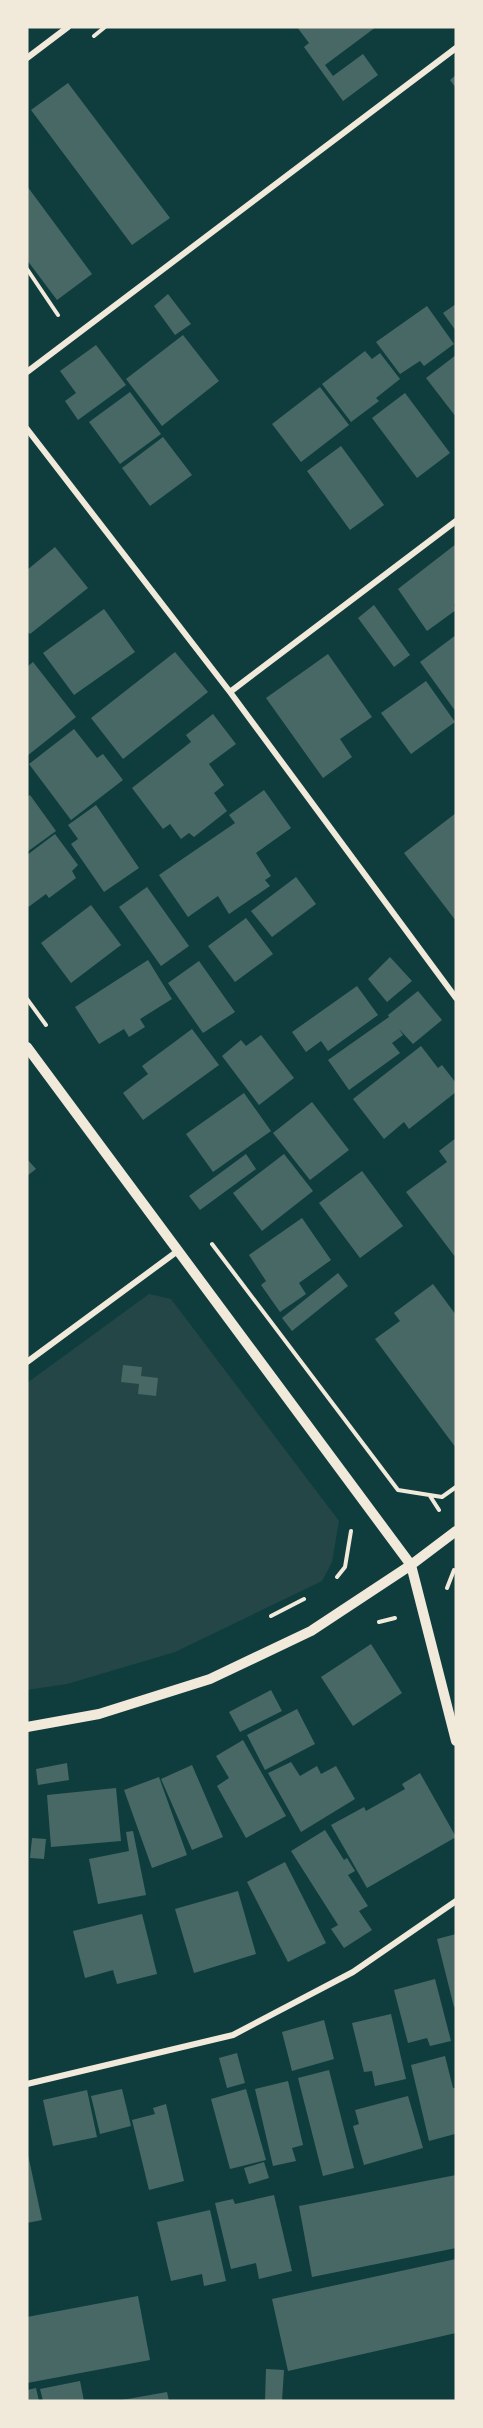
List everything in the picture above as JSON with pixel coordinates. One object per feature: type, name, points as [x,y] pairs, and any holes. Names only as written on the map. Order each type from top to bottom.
[{"type":"street","points":[[27,58],[68,27]]},
{"type":"street","points":[[27,372],[456,48]]},
{"type":"street","points":[[27,429],[230,692],[456,998]]},
{"type":"street","points":[[230,692],[456,521]]},
{"type":"street","points":[[448,988],[456,982]]},
{"type":"street","points":[[27,1047],[411,1565],[456,1741]]},
{"type":"street","points":[[27,1362],[179,1250]]},
{"type":"street","points":[[27,1727],[99,1714],[210,1679],[311,1631],[411,1565],[456,1531]]},
{"type":"street","points":[[27,2084],[233,2035],[352,1972],[456,1900]]},
{"type":"path","points":[[27,269],[58,315]]},
{"type":"path","points":[[27,999],[49,1028]]},
{"type":"path","points":[[207,1238],[398,1491],[442,1497],[456,1487]]},
{"type":"path","points":[[430,1496],[442,1513]]},
{"type":"path","points":[[332,1585],[345,1567],[352,1529],[347,1522]]},
{"type":"path","points":[[448,1591],[446,1587],[456,1566]]},
{"type":"path","points":[[262,1620],[312,1595]]},
{"type":"shaded area","points":[[149,1294],[171,1299],[339,1521],[332,1562],[322,1581],[175,1652],[67,1684],[27,1690],[27,1383]]},
{"type":"building","points":[[297,27],[376,27],[325,65],[333,76],[363,54],[378,75],[343,101],[304,47],[309,43]]},
{"type":"building","points":[[456,75],[456,88],[450,80]]},
{"type":"building","points":[[68,83],[170,218],[132,245],[31,110]]},
{"type":"building","points":[[27,186],[92,274],[57,300],[27,260]]},
{"type":"building","points":[[168,294],[191,324],[175,335],[154,306]]},
{"type":"building","points":[[456,304],[456,331],[443,313]]},
{"type":"building","points":[[427,306],[454,344],[424,366],[420,361],[400,374],[376,342]]},
{"type":"building","points":[[183,335],[219,381],[162,426],[126,379]]},
{"type":"building","points":[[96,345],[126,385],[78,420],[65,401],[76,393],[60,371]]},
{"type":"building","points":[[365,351],[372,359],[380,353],[400,379],[376,398],[379,401],[351,422],[322,384]]},
{"type":"building","points":[[456,355],[456,417],[426,378]]},
{"type":"building","points":[[320,387],[349,425],[301,462],[272,424]]},
{"type":"building","points":[[130,392],[161,434],[120,464],[89,422]]},
{"type":"building","points":[[405,393],[450,453],[417,478],[372,418]]},
{"type":"building","points":[[163,437],[192,475],[150,506],[122,468]]},
{"type":"building","points":[[341,446],[384,505],[350,530],[307,471]]},
{"type":"building","points":[[456,544],[456,603],[454,605],[456,610],[427,631],[398,589]]},
{"type":"building","points":[[55,547],[88,588],[30,634],[27,631],[27,570]]},
{"type":"building","points":[[374,605],[410,655],[394,667],[358,618]]},
{"type":"building","points":[[104,609],[135,652],[74,695],[43,653]]},
{"type":"building","points":[[456,635],[456,712],[420,662]]},
{"type":"building","points":[[175,652],[208,692],[123,759],[91,718]]},
{"type":"building","points":[[328,654],[372,717],[340,739],[352,757],[323,778],[266,698]]},
{"type":"building","points":[[33,662],[76,717],[27,756],[27,667]]},
{"type":"building","points":[[426,681],[455,722],[411,754],[381,713]]},
{"type":"building","points":[[213,714],[236,744],[209,764],[224,785],[214,793],[227,811],[194,837],[189,833],[181,839],[170,824],[163,829],[132,788],[191,742],[186,735]]},
{"type":"building","points":[[74,729],[97,758],[103,754],[123,780],[71,820],[29,764]]},
{"type":"building","points":[[264,790],[291,828],[256,853],[271,876],[265,880],[270,886],[229,914],[218,896],[188,917],[159,875],[235,823],[229,815]]},
{"type":"building","points":[[30,795],[56,831],[27,852],[27,797]]},
{"type":"building","points":[[96,805],[139,868],[104,892],[71,844],[78,839],[68,825]]},
{"type":"building","points":[[456,813],[456,921],[404,853]]},
{"type":"building","points":[[55,834],[78,865],[72,871],[76,878],[49,898],[46,894],[27,908],[27,855]]},
{"type":"building","points":[[296,877],[316,904],[272,937],[251,911]]},
{"type":"building","points":[[147,887],[189,946],[161,966],[119,907]]},
{"type":"building","points":[[91,905],[121,945],[71,983],[41,943]]},
{"type":"building","points":[[246,918],[273,954],[235,982],[208,946]]},
{"type":"building","points":[[390,957],[412,981],[387,1002],[368,979]]},
{"type":"building","points":[[148,960],[172,999],[140,1019],[145,1027],[129,1037],[124,1029],[99,1044],[75,1007]]},
{"type":"building","points":[[199,961],[235,1012],[203,1033],[168,983]]},
{"type":"building","points":[[357,986],[378,1015],[328,1051],[321,1041],[306,1052],[292,1032]]},
{"type":"building","points":[[418,991],[442,1020],[413,1044],[399,1029],[403,1035],[392,1043],[400,1053],[349,1090],[328,1060],[389,1017],[388,1015]]},
{"type":"building","points":[[192,1029],[219,1065],[143,1120],[123,1093],[148,1074],[142,1066]]},
{"type":"building","points":[[261,1035],[294,1078],[259,1105],[222,1056],[241,1040],[246,1046]]},
{"type":"building","points":[[421,1046],[438,1068],[442,1065],[456,1083],[456,1092],[409,1129],[404,1122],[384,1139],[353,1099]]},
{"type":"building","points":[[244,1093],[271,1131],[213,1172],[186,1134]]},
{"type":"building","points":[[312,1102],[349,1150],[310,1180],[273,1133]]},
{"type":"building","points":[[456,1138],[456,1258],[406,1192],[447,1162],[439,1151]]},
{"type":"building","points":[[246,1154],[256,1169],[200,1210],[189,1196]]},
{"type":"building","points":[[284,1154],[313,1191],[262,1231],[233,1193]]},
{"type":"building","points":[[27,1159],[36,1169],[27,1176]]},
{"type":"building","points":[[362,1171],[403,1226],[360,1258],[319,1203]]},
{"type":"building","points":[[302,1218],[331,1260],[299,1283],[306,1294],[280,1312],[261,1285],[266,1281],[249,1255]]},
{"type":"building","points":[[338,1273],[348,1286],[292,1331],[282,1318]]},
{"type":"building","points":[[433,1284],[456,1315],[456,1448],[375,1339],[400,1321],[394,1313]]},
{"type":"building","points":[[123,1365],[142,1367],[141,1376],[158,1378],[156,1396],[138,1394],[139,1384],[121,1382]]},
{"type":"building","points":[[371,1644],[402,1693],[353,1726],[321,1677]]},
{"type":"building","points":[[271,1690],[282,1711],[240,1732],[229,1712]]},
{"type":"building","points":[[297,1709],[315,1744],[265,1770],[247,1735]]},
{"type":"building","points":[[243,1740],[286,1816],[246,1838],[217,1786],[229,1778],[216,1756]]},
{"type":"building","points":[[291,1762],[300,1776],[317,1766],[321,1774],[336,1766],[355,1799],[301,1832],[268,1773]]},
{"type":"building","points":[[67,1763],[69,1780],[38,1785],[36,1769]]},
{"type":"building","points":[[192,1765],[223,1837],[192,1850],[161,1779]]},
{"type":"building","points":[[420,1773],[456,1837],[367,1888],[331,1825],[364,1807],[366,1811],[405,1789],[402,1784]]},
{"type":"building","points":[[159,1777],[187,1855],[152,1868],[124,1790]]},
{"type":"building","points":[[116,1788],[121,1841],[51,1847],[47,1795]]},
{"type":"building","points":[[325,1830],[344,1860],[347,1858],[355,1871],[348,1875],[368,1906],[359,1911],[372,1930],[344,1948],[331,1929],[338,1925],[291,1851]]},
{"type":"building","points":[[133,1831],[146,1895],[98,1904],[89,1859],[129,1851],[126,1832]]},
{"type":"building","points":[[32,1838],[46,1839],[44,1859],[30,1858]]},
{"type":"building","points":[[285,1862],[326,1943],[288,1962],[247,1882]]},
{"type":"building","points":[[238,1891],[256,1954],[194,1973],[175,1909]]},
{"type":"building","points":[[142,1914],[157,1974],[117,1984],[113,1970],[85,1978],[73,1931]]},
{"type":"building","points":[[456,1934],[456,2006],[454,2007],[437,1939]]},
{"type":"building","points":[[435,1979],[451,2041],[430,2046],[427,2038],[408,2043],[394,1990]]},
{"type":"building","points":[[391,2014],[406,2079],[375,2086],[372,2071],[364,2072],[352,2023]]},
{"type":"building","points":[[324,2020],[334,2059],[292,2071],[282,2032]]},
{"type":"building","points":[[237,2053],[245,2083],[227,2088],[219,2058]]},
{"type":"building","points":[[445,2056],[453,2088],[456,2088],[455,2134],[429,2141],[411,2065]]},
{"type":"building","points":[[329,2070],[354,2168],[323,2176],[298,2078]]},
{"type":"building","points":[[288,2081],[303,2145],[292,2148],[296,2161],[273,2166],[255,2089]]},
{"type":"building","points":[[122,2089],[131,2126],[100,2134],[91,2096]]},
{"type":"building","points":[[246,2089],[266,2160],[230,2169],[211,2099]]},
{"type":"building","points":[[87,2090],[97,2137],[53,2146],[43,2100]]},
{"type":"building","points":[[408,2096],[423,2148],[364,2165],[353,2126],[359,2124],[355,2110]]},
{"type":"building","points":[[166,2104],[184,2181],[149,2190],[132,2120],[155,2114],[153,2108]]},
{"type":"building","points":[[27,2150],[42,2220],[27,2223]]},
{"type":"building","points":[[264,2162],[269,2178],[249,2184],[244,2168]]},
{"type":"building","points":[[456,2175],[456,2248],[312,2277],[299,2206]]},
{"type":"building","points":[[274,2195],[292,2271],[259,2279],[256,2263],[231,2269],[215,2203],[233,2199],[235,2204]]},
{"type":"building","points":[[210,2210],[226,2281],[204,2286],[202,2274],[171,2281],[157,2222]]},
{"type":"building","points":[[456,2259],[456,2333],[288,2371],[272,2299]]},
{"type":"building","points":[[138,2296],[150,2360],[27,2383],[27,2317]]},
{"type":"building","points":[[266,2369],[284,2370],[282,2401],[265,2401]]},
{"type":"building","points":[[80,2381],[84,2401],[43,2401],[40,2389]]},
{"type":"building","points":[[36,2388],[39,2401],[27,2401],[27,2390]]},
{"type":"building","points":[[167,2392],[169,2401],[122,2401],[122,2400]]}]
